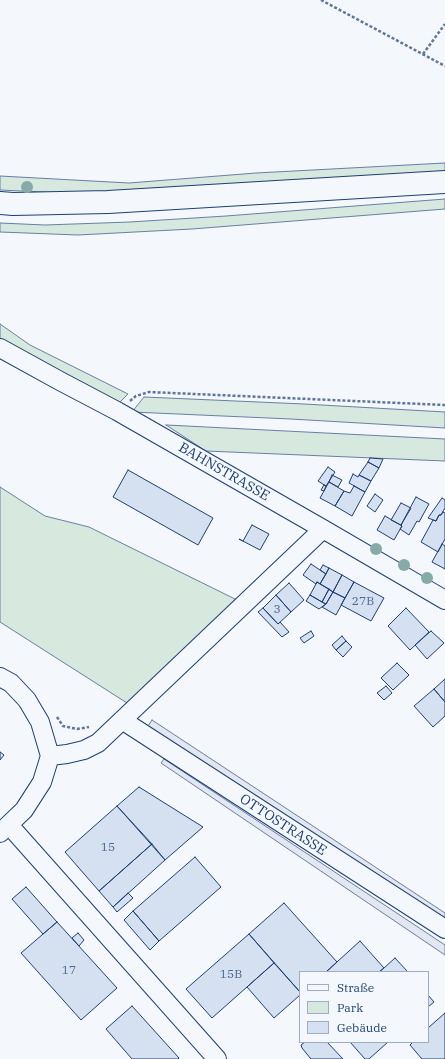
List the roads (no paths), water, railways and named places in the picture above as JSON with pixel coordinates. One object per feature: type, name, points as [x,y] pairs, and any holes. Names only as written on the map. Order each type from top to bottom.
[{"type":"main road","points":[[0,203],[108,202],[445,182]]},
{"type":"street","name":"BAHNSTRASSE","points":[[0,348],[117,411],[445,600]]},
{"type":"street","points":[[50,756],[84,750],[98,743],[323,529]]},
{"type":"street","points":[[0,677],[11,683],[27,700],[40,722],[50,756],[42,782],[24,810],[4,829],[217,1059]]},
{"type":"street","name":"OTTOSTRASSE","points":[[122,720],[445,929]]}]
